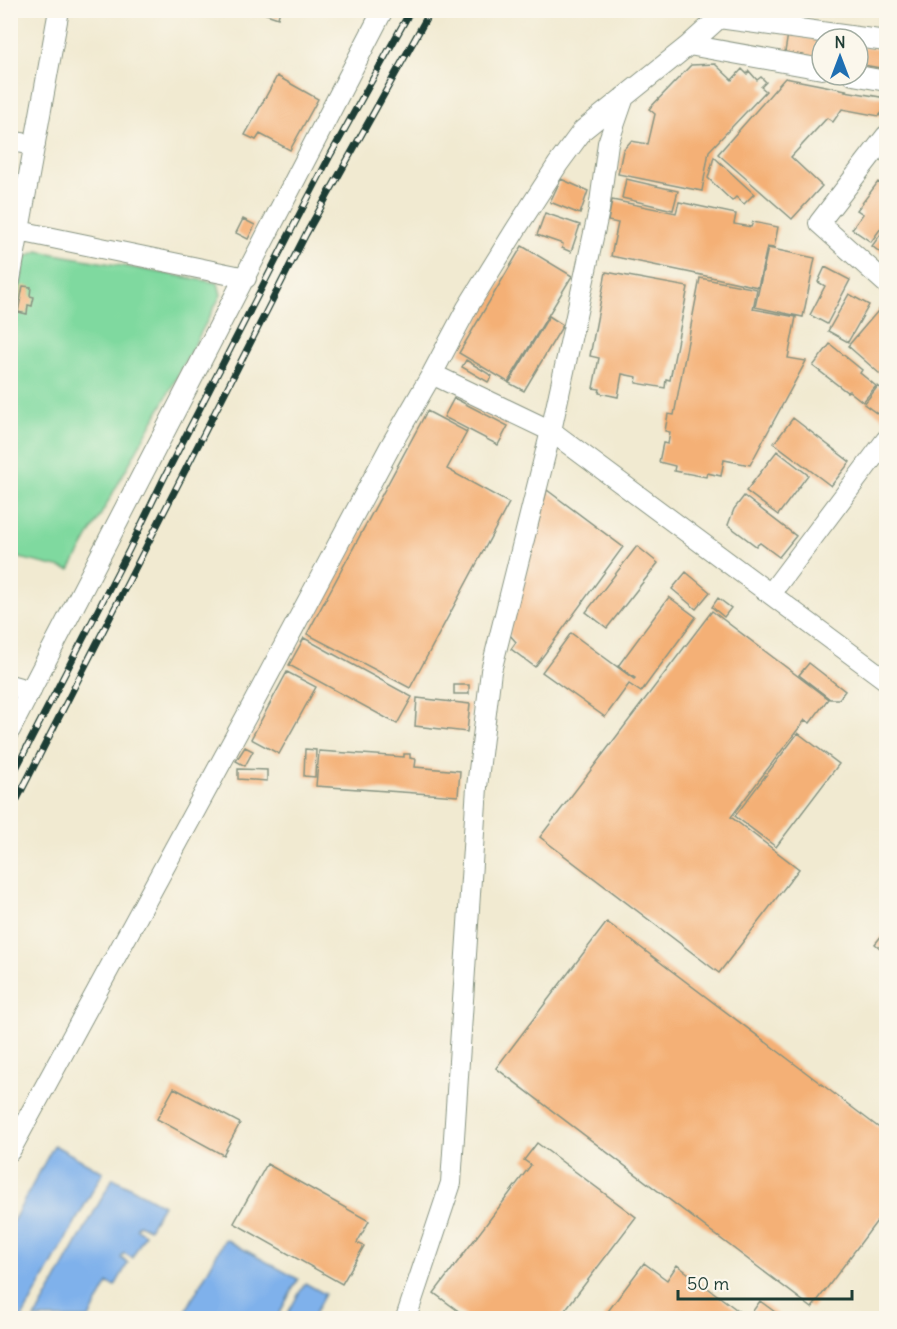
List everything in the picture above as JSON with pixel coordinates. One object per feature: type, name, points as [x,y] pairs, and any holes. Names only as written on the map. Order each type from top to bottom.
[{"type":"street","points":[[10,280],[59,10]]},
{"type":"street","points":[[10,730],[383,10]]},
{"type":"street","points":[[10,1151],[391,445],[468,308],[516,229],[583,130],[689,45],[722,14],[886,41]]},
{"type":"street","points":[[689,45],[810,67]]},
{"type":"street","points":[[870,78],[886,81]]},
{"type":"street","points":[[406,1318],[451,1183],[477,787],[491,671],[551,431],[599,210],[608,143],[624,97]]},
{"type":"street","points":[[886,136],[819,223],[886,283]]},
{"type":"street","points":[[10,141],[34,145]]},
{"type":"street","points":[[19,231],[246,278]]},
{"type":"street","points":[[432,374],[551,431],[886,680]]},
{"type":"street","points":[[771,593],[886,440]]},
{"type":"street","points":[[10,685],[31,691]]},
{"type":"green space","points":[[38,251],[218,283],[221,295],[70,570],[11,556],[11,334],[25,257]]},
{"type":"water","points":[[54,1145],[103,1172],[22,1318],[11,1318],[11,1225]]},
{"type":"water","points":[[113,1178],[163,1205],[149,1229],[139,1224],[136,1229],[145,1234],[132,1258],[124,1253],[121,1258],[128,1263],[115,1286],[108,1283],[89,1318],[35,1318]]},
{"type":"water","points":[[225,1239],[298,1279],[277,1318],[182,1318]]},
{"type":"water","points":[[305,1283],[325,1294],[312,1318],[285,1318]]},
{"type":"building","points":[[255,10],[280,10],[278,18]]},
{"type":"building","points":[[788,34],[810,39],[810,57],[785,52]]},
{"type":"building","points":[[870,48],[886,50],[886,69],[870,66]]},
{"type":"building","points":[[715,64],[732,80],[742,69],[747,74],[749,71],[757,80],[761,77],[766,82],[761,87],[766,91],[709,151],[702,191],[618,174],[623,150],[631,141],[648,144],[655,114],[649,109],[691,65]]},
{"type":"building","points":[[277,76],[318,99],[290,150],[260,134],[256,140],[245,135]]},
{"type":"building","points":[[785,78],[810,83],[810,87],[831,87],[886,98],[886,108],[879,116],[842,109],[833,122],[827,118],[791,157],[822,186],[792,219],[718,154]]},
{"type":"building","points":[[714,157],[754,194],[744,204],[736,197],[732,201],[708,178]]},
{"type":"building","points":[[561,179],[588,191],[580,214],[550,202]]},
{"type":"building","points":[[626,179],[678,191],[673,210],[622,198]]},
{"type":"building","points":[[878,182],[886,188],[886,221],[871,242],[852,229],[863,214],[857,210]]},
{"type":"building","points":[[612,200],[676,213],[679,202],[736,214],[734,224],[751,227],[753,222],[778,227],[774,248],[767,247],[758,287],[611,256],[618,223],[608,221]]},
{"type":"building","points":[[545,213],[580,225],[571,252],[562,248],[563,244],[537,235]]},
{"type":"building","points":[[243,219],[255,225],[248,239],[236,233]]},
{"type":"building","points":[[886,227],[886,257],[872,246]]},
{"type":"building","points":[[522,246],[572,276],[508,382],[459,353]]},
{"type":"building","points":[[768,248],[815,258],[803,317],[755,307]]},
{"type":"building","points":[[825,267],[850,280],[827,324],[810,315],[825,286],[818,282]]},
{"type":"building","points":[[606,272],[688,287],[670,380],[666,379],[665,388],[636,383],[637,377],[622,374],[618,397],[599,393],[600,389],[593,388],[599,358],[590,356]]},
{"type":"building","points":[[700,278],[757,289],[753,309],[796,317],[788,358],[806,361],[750,465],[724,460],[721,476],[707,473],[706,477],[674,471],[675,466],[659,462],[663,443],[668,444],[670,432],[665,431],[668,414],[674,415]]},
{"type":"building","points":[[23,286],[31,287],[30,296],[34,297],[32,306],[28,305],[27,314],[18,312]]},
{"type":"building","points":[[849,294],[869,305],[848,342],[828,331]]},
{"type":"building","points":[[883,305],[886,308],[886,366],[880,374],[848,346]]},
{"type":"building","points":[[549,316],[563,325],[524,391],[509,383]]},
{"type":"building","points":[[830,344],[862,370],[860,373],[876,386],[863,402],[813,366]]},
{"type":"building","points":[[466,360],[492,376],[488,382],[462,367]]},
{"type":"building","points":[[878,386],[886,393],[886,414],[883,418],[864,404]]},
{"type":"building","points":[[454,398],[508,426],[498,445],[444,417]]},
{"type":"building","points":[[427,411],[467,432],[447,469],[509,503],[410,688],[307,634]]},
{"type":"building","points":[[793,418],[850,462],[831,486],[774,443]]},
{"type":"building","points":[[777,451],[808,475],[778,515],[746,491]]},
{"type":"building","points":[[547,490],[623,547],[535,667],[511,649],[516,642],[509,634]]},
{"type":"building","points":[[744,496],[796,536],[779,557],[760,543],[756,546],[728,525],[734,509]]},
{"type":"building","points":[[637,546],[658,563],[607,628],[586,612]]},
{"type":"building","points":[[686,572],[710,592],[696,609],[672,589]]},
{"type":"building","points":[[669,597],[696,617],[641,692],[629,684],[605,717],[542,672],[571,633],[634,679],[618,666]]},
{"type":"building","points":[[718,598],[731,608],[724,617],[712,607]]},
{"type":"building","points":[[712,611],[828,699],[810,723],[805,720],[731,817],[799,869],[719,973],[540,837]]},
{"type":"building","points":[[304,638],[412,697],[397,724],[289,665]]},
{"type":"building","points":[[809,663],[845,691],[839,699],[830,699],[799,675]]},
{"type":"building","points":[[287,672],[316,687],[279,754],[251,739]]},
{"type":"building","points":[[454,685],[469,685],[469,694],[454,694]]},
{"type":"building","points":[[417,698],[470,704],[467,732],[415,726]]},
{"type":"building","points":[[798,733],[839,764],[776,847],[735,816]]},
{"type":"building","points":[[245,747],[253,751],[245,766],[236,761]]},
{"type":"building","points":[[305,749],[316,750],[315,777],[304,776]]},
{"type":"building","points":[[319,751],[404,757],[404,754],[410,754],[410,758],[416,759],[415,767],[460,771],[458,796],[316,786]]},
{"type":"building","points":[[238,769],[267,770],[267,781],[238,779]]},
{"type":"building","points":[[607,922],[886,1133],[886,1209],[812,1308],[496,1068]]},
{"type":"building","points":[[886,930],[886,953],[875,944]]},
{"type":"building","points":[[174,1088],[240,1123],[223,1155],[157,1119]]},
{"type":"building","points":[[537,1143],[636,1217],[559,1318],[468,1318],[434,1293],[531,1165],[524,1160]]},
{"type":"building","points":[[267,1164],[369,1221],[357,1243],[364,1246],[342,1284],[234,1223]]},
{"type":"building","points":[[644,1263],[667,1280],[677,1265],[748,1318],[603,1318]]},
{"type":"building","points":[[760,1301],[783,1318],[748,1318]]},
{"type":"railway","points":[[10,780],[295,223],[411,10]]},
{"type":"railway","points":[[10,813],[306,234],[431,10]]}]
